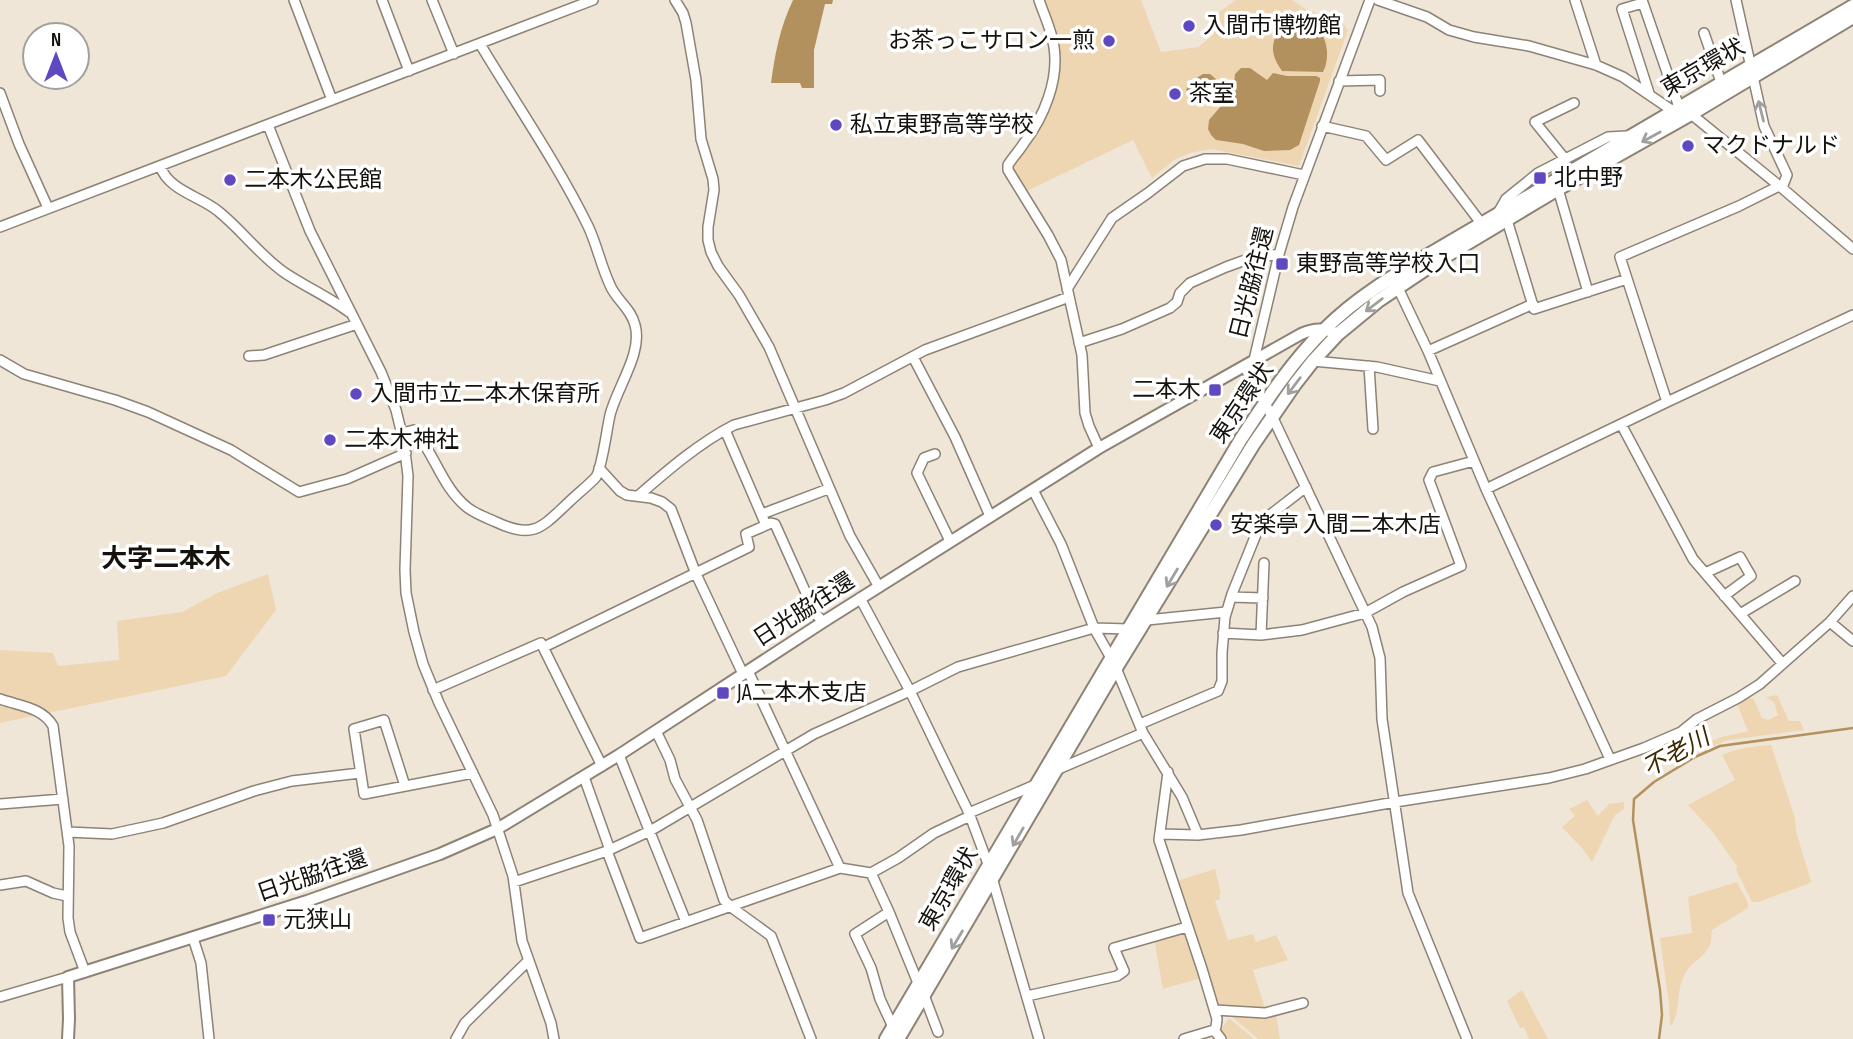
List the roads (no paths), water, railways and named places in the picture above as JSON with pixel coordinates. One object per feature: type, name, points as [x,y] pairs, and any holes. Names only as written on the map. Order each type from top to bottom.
[{"type":"highway","name":"東京環状","points":[[921,989],[992,881],[1114,663],[1128,629],[1235,449],[1264,402],[1325,329],[1391,277],[1481,223],[1558,189],[1692,114],[1751,71],[1853,6]]},
{"type":"highway","name":"東京環状","points":[[886,1039],[895,1033],[921,989],[988,864],[1035,785],[1114,663],[1147,620],[1272,415],[1313,361],[1338,334],[1357,317],[1502,216],[1628,136],[1721,82],[1751,71],[1853,17]]},
{"type":"main road","points":[[1249,363],[1316,328],[1338,334]]},
{"type":"main road","name":"日光脇往還","points":[[68,977],[307,901],[440,854],[497,829],[602,766],[1099,447],[1249,363]]},
{"type":"main road","points":[[68,977],[68,1039]]},
{"type":"street","points":[[294,0],[332,100]]},
{"type":"street","points":[[383,0],[409,71]]},
{"type":"street","points":[[432,0],[454,54]]},
{"type":"street","points":[[675,0],[686,23],[696,80],[701,139],[713,179],[714,190],[708,227],[711,252],[769,347],[849,536],[879,587]]},
{"type":"street","points":[[1040,0],[1054,48],[1054,74],[1050,93],[1039,119],[1008,165],[1008,170],[1061,260],[1084,367],[1085,413],[1099,447]]},
{"type":"street","name":"日光脇往還","points":[[1249,363],[1304,175],[1370,0]]},
{"type":"street","points":[[1378,0],[1427,17],[1449,30],[1529,46],[1596,65],[1623,77],[1676,109]]},
{"type":"street","points":[[1575,0],[1596,65]]},
{"type":"street","points":[[1667,402],[1620,257],[1781,187],[1787,175],[1764,125],[1736,0]]},
{"type":"street","points":[[0,227],[588,1]]},
{"type":"street","points":[[1649,93],[1622,9],[1643,1],[1676,109]]},
{"type":"street","points":[[1704,33],[1721,82]]},
{"type":"street","points":[[402,433],[414,430],[423,440],[444,481],[469,509],[509,528],[521,531],[534,529],[546,523],[597,476],[611,413],[637,341],[629,310],[611,288],[589,227],[480,44]]},
{"type":"street","points":[[1339,81],[1380,80],[1380,91]]},
{"type":"street","points":[[0,93],[48,208]]},
{"type":"street","points":[[1565,159],[1535,122],[1574,103]]},
{"type":"street","points":[[1692,114],[1853,249]]},
{"type":"street","points":[[268,125],[310,232],[381,373],[396,410],[406,453],[406,593],[414,632],[433,690],[488,802],[514,883],[522,941],[551,1023],[554,1039]]},
{"type":"street","points":[[1322,126],[1366,136],[1386,160],[1419,140],[1481,223]]},
{"type":"street","points":[[1628,136],[1608,137],[1538,173],[1506,199],[1502,216],[1534,309],[1628,279]]},
{"type":"street","points":[[638,496],[670,468],[725,430],[749,420],[844,393],[950,340],[1068,293],[1112,218],[1183,166],[1205,159],[1227,159],[1304,175]]},
{"type":"street","points":[[160,166],[162,172],[176,186],[218,211],[284,273],[335,301],[351,313]]},
{"type":"street","points":[[1558,189],[1588,292]]},
{"type":"street","points":[[1079,343],[1122,329],[1170,308],[1177,302],[1184,288],[1226,267],[1248,259],[1279,254]]},
{"type":"street","points":[[1398,288],[1486,489],[1610,759]]},
{"type":"street","points":[[1427,351],[1533,304]]},
{"type":"street","points":[[1486,489],[1853,315]]},
{"type":"street","points":[[248,356],[264,355],[356,324]]},
{"type":"street","points":[[913,357],[955,437],[990,516]]},
{"type":"street","points":[[0,360],[24,374],[115,400],[160,418],[231,450],[299,492],[347,479],[406,453]]},
{"type":"street","points":[[1313,361],[1369,366],[1440,381]]},
{"type":"street","points":[[1249,363],[1264,402],[1374,635],[1380,659],[1382,719],[1408,893],[1467,1039]]},
{"type":"street","points":[[1369,366],[1373,429]]},
{"type":"street","points":[[1621,424],[1693,558],[1782,663]]},
{"type":"street","points":[[725,430],[766,525]]},
{"type":"street","points":[[935,454],[924,458],[917,473],[950,541]]},
{"type":"street","points":[[1223,633],[1261,635],[1302,630],[1365,613],[1402,592],[1461,566],[1429,480],[1433,472],[1474,461]]},
{"type":"street","points":[[599,468],[627,495],[651,498],[671,509],[696,574],[785,750],[840,868]]},
{"type":"street","points":[[1056,770],[1218,691],[1222,681],[1223,633],[1227,612],[1261,522],[1306,487]]},
{"type":"street","points":[[761,514],[828,489]]},
{"type":"street","points":[[1033,489],[1061,544],[1094,628],[1114,663],[1141,728],[1182,797],[1198,835]]},
{"type":"street","points":[[544,647],[750,547],[746,534],[771,523],[775,524],[815,612],[823,622]]},
{"type":"street","points":[[1705,573],[1740,557],[1751,576],[1724,596]]},
{"type":"street","points":[[1261,635],[1264,563]]},
{"type":"street","points":[[1740,614],[1795,581]]},
{"type":"street","points":[[1160,834],[1198,835],[1241,830],[1549,778],[1585,769],[1681,732],[1697,719],[1760,684],[1830,622],[1853,596]]},
{"type":"street","points":[[1231,597],[1263,598]]},
{"type":"street","points":[[860,598],[910,691],[969,814],[988,864],[1039,1039]]},
{"type":"street","points":[[1147,620],[1227,612]]},
{"type":"street","points":[[1830,622],[1853,641]]},
{"type":"street","points":[[514,883],[609,850],[650,831],[814,734],[958,667],[1094,628],[1128,629]]},
{"type":"street","points":[[433,690],[541,643],[602,766]]},
{"type":"street","points":[[0,699],[37,710],[48,718],[53,726],[68,832],[70,862],[66,908],[70,932],[85,972]]},
{"type":"street","points":[[405,786],[384,720],[354,729],[364,794],[474,773]]},
{"type":"street","points":[[656,731],[675,779],[697,820],[724,900],[771,936],[811,1039]]},
{"type":"street","points":[[619,755],[687,922]]},
{"type":"street","points":[[1168,772],[1159,840],[1215,1010],[1217,1019],[1214,1030]]},
{"type":"street","points":[[68,832],[112,834],[163,823],[292,782],[360,773]]},
{"type":"street","points":[[584,777],[640,938],[840,868],[871,873],[969,814],[1035,785]]},
{"type":"street","points":[[0,804],[63,799]]},
{"type":"street","points":[[871,873],[938,1032]]},
{"type":"street","points":[[0,885],[26,881],[67,896]]},
{"type":"street","points":[[889,912],[855,934],[895,1033]]},
{"type":"street","points":[[1027,996],[1117,976],[1124,971],[1114,948],[1187,927]]},
{"type":"street","points":[[194,938],[201,963],[209,1039]]},
{"type":"street","points":[[457,1039],[466,1023],[528,961]]},
{"type":"street","points":[[0,996],[68,977]]},
{"type":"street","points":[[1215,1010],[1265,1013],[1303,1003]]},
{"type":"street","points":[[1184,1039],[1214,1030]]},
{"type":"street","points":[[1214,1030],[1221,1039]]},
{"type":"waterway","name":"不老川","points":[[1659,1039],[1662,1015],[1660,990],[1633,820],[1634,799],[1654,782],[1695,757],[1720,746],[1853,728]]},
{"type":"place","name":"入間市博物館","points":[[1189,26]]},
{"type":"place","name":"お茶っこサロン一煎","points":[[1109,41]]},
{"type":"place","name":"茶室","points":[[1175,94]]},
{"type":"place","name":"私立東野高等学校","points":[[836,125]]},
{"type":"place","name":"マクドナルド","points":[[1688,146]]},
{"type":"place","name":"北中野","points":[[1540,178]]},
{"type":"place","name":"二本木公民館","points":[[230,180]]},
{"type":"place","name":"東野高等学校入口","points":[[1282,264]]},
{"type":"place","name":"二本木","points":[[1215,390]]},
{"type":"place","name":"入間市立二本木保育所","points":[[356,394]]},
{"type":"place","name":"二本木神社","points":[[330,440]]},
{"type":"place","name":"安楽亭 入間二本木店","points":[[1216,525]]},
{"type":"place","name":"JA二本木支店","points":[[723,693]]},
{"type":"place","name":"元狭山","points":[[269,920]]},
{"type":"district","name":"大字二本木","points":[[166,559]]}]
